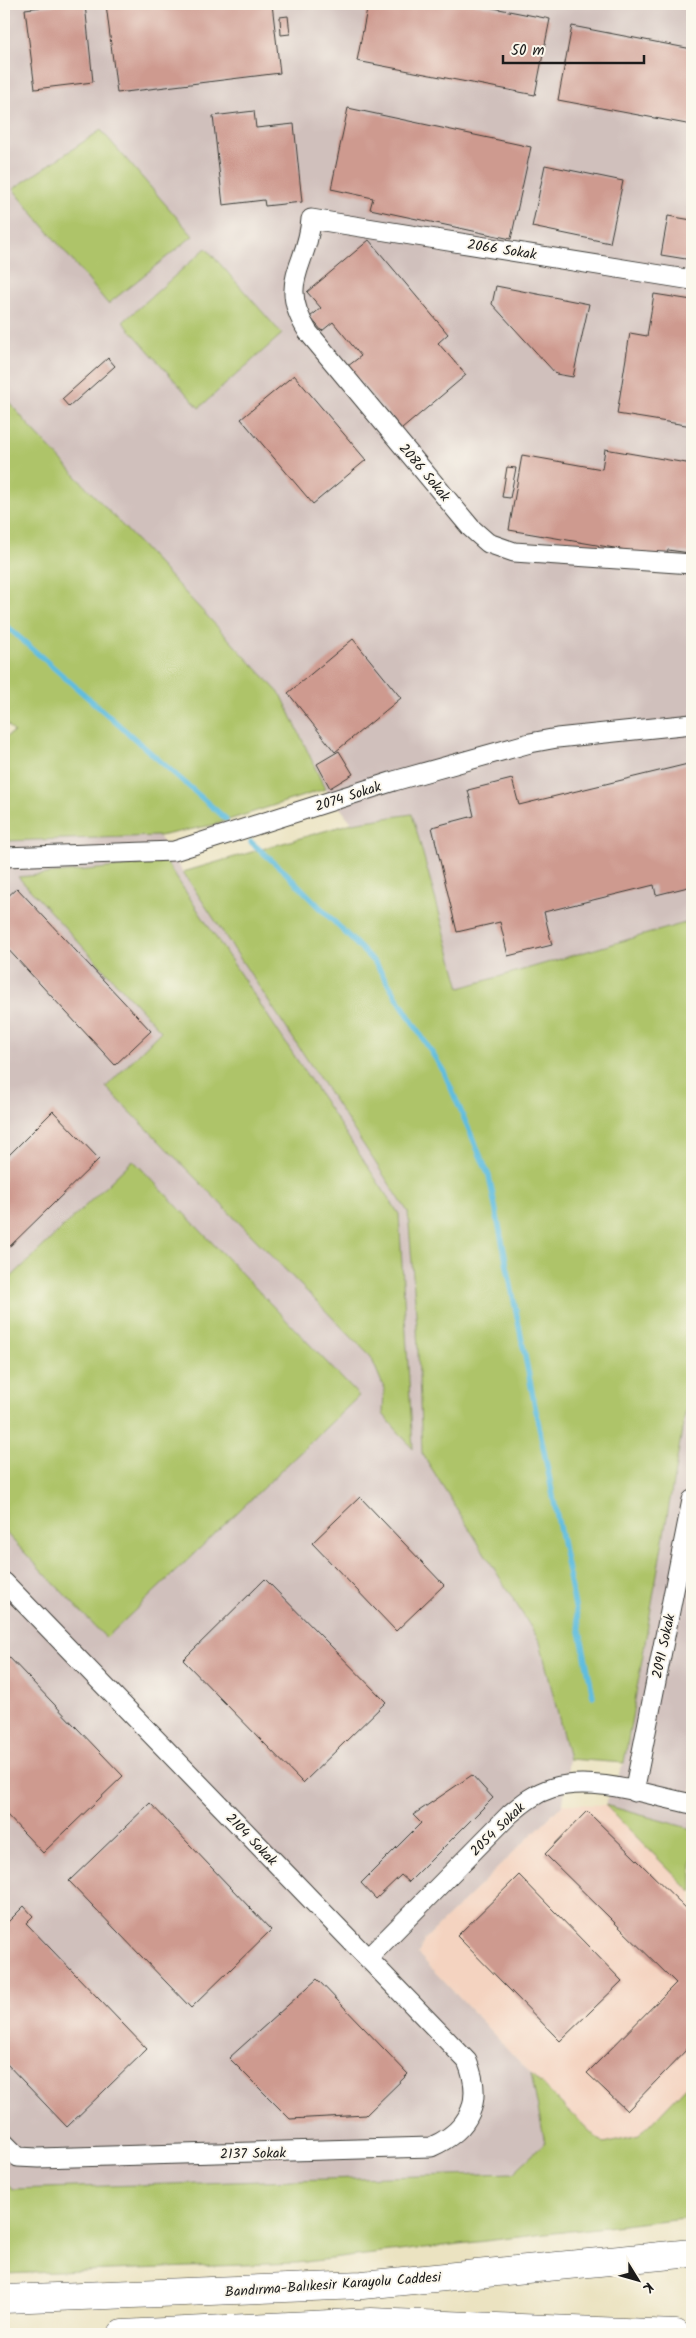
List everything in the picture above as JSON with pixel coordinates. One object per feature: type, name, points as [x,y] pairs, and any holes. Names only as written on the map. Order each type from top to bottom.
[{"type":"highway","name":"Bandırma-Balıkesir Karayolu Caddesi","points":[[4,2300],[362,2285],[692,2253]]},
{"type":"highway","points":[[122,2334],[371,2322],[676,2334]]},
{"type":"street","name":"2066 Sokak","points":[[311,219],[692,280]]},
{"type":"street","name":"2086 Sokak","points":[[311,219],[309,234],[294,284],[294,303],[300,319],[308,332],[478,536],[496,547],[514,552],[692,564]]},
{"type":"street","name":"2074 Sokak","points":[[4,856],[174,851],[394,781],[530,743],[557,738],[692,724]]},
{"type":"street","name":"2091 Sokak","points":[[634,1792],[692,1500]]},
{"type":"street","name":"2104 Sokak","points":[[4,1582],[467,2061],[473,2074],[475,2089],[472,2109]]},
{"type":"street","name":"2054 Sokak","points":[[368,1958],[510,1814],[531,1796],[552,1787],[581,1783],[692,1804]]},
{"type":"street","name":"2137 Sokak","points":[[4,2142],[18,2157],[422,2148],[431,2147],[448,2139],[462,2127],[472,2109]]},
{"type":"shaded area","points":[[4,4],[692,4],[692,921],[460,988],[412,814],[352,823],[325,789],[282,696],[32,429],[4,396]]},
{"type":"shaded area","points":[[159,836],[408,1212],[417,1327],[422,1453],[540,1642],[569,1759],[563,1804],[425,1939],[418,1954],[531,2074],[545,2143],[513,2173],[12,2189],[4,2180],[4,841]]},
{"type":"shaded area","points":[[692,1374],[692,1829],[605,1805],[624,1763]]},
{"type":"shaded area","points":[[563,1804],[605,1805],[692,1893],[692,2080],[639,2136],[603,2144],[531,2074],[418,1954],[425,1939]]},
{"type":"green space","points":[[101,130],[193,236],[108,304],[13,189]]},
{"type":"green space","points":[[206,248],[282,334],[199,408],[123,322]]},
{"type":"green space","points":[[4,396],[32,429],[282,696],[325,789],[213,825],[159,836],[4,841],[4,738],[14,732],[4,720]]},
{"type":"green space","points":[[412,814],[460,988],[692,921],[692,1374],[624,1763],[569,1759],[540,1642],[422,1453],[417,1327],[408,1212],[183,872],[352,823]]},
{"type":"green space","points":[[166,862],[399,1214],[413,1449],[383,1414],[384,1388],[371,1357],[106,1087],[161,1031],[18,877]]},
{"type":"green space","points":[[133,1160],[359,1396],[106,1638],[4,1531],[4,1284]]},
{"type":"green space","points":[[605,1805],[692,1829],[692,1893]]},
{"type":"green space","points":[[531,2074],[603,2144],[639,2136],[692,2080],[692,2217],[296,2263],[4,2274],[4,2180],[13,2189],[513,2173],[545,2143]]},
{"type":"building","points":[[66,4],[85,4],[93,82],[35,89],[25,9]]},
{"type":"building","points":[[106,4],[272,4],[280,73],[117,93]]},
{"type":"building","points":[[368,4],[473,4],[550,19],[535,95],[357,61]]},
{"type":"building","points":[[288,16],[290,34],[281,35],[280,17]]},
{"type":"building","points":[[572,26],[692,49],[692,125],[558,100]]},
{"type":"building","points":[[348,108],[531,147],[511,239],[370,209],[373,198],[331,189]]},
{"type":"building","points":[[254,111],[256,128],[294,124],[302,202],[265,206],[264,200],[223,205],[213,116]]},
{"type":"building","points":[[545,165],[623,181],[610,243],[532,227]]},
{"type":"building","points":[[668,216],[692,220],[692,260],[661,255]]},
{"type":"building","points":[[369,240],[448,334],[438,343],[466,375],[402,429],[348,366],[361,356],[333,322],[322,331],[310,317],[321,308],[307,292]]},
{"type":"building","points":[[496,286],[589,304],[573,377],[556,374],[492,304]]},
{"type":"building","points":[[654,294],[692,300],[692,426],[617,414],[630,333],[647,336]]},
{"type":"building","points":[[108,358],[115,366],[69,407],[62,399]]},
{"type":"building","points":[[294,375],[366,460],[313,504],[241,419]]},
{"type":"building","points":[[605,449],[692,464],[692,539],[690,553],[668,550],[667,557],[509,530],[522,455],[602,469]]},
{"type":"building","points":[[507,467],[516,468],[510,498],[502,497]]},
{"type":"building","points":[[353,639],[401,698],[335,752],[288,693]]},
{"type":"building","points":[[339,751],[353,774],[330,788],[317,764]]},
{"type":"building","points":[[692,763],[692,886],[656,895],[654,885],[544,912],[552,945],[508,956],[500,922],[457,932],[432,827],[474,816],[468,790],[512,779],[519,805]]},
{"type":"building","points":[[17,888],[151,1031],[115,1065],[4,945],[4,900]]},
{"type":"building","points":[[53,1111],[99,1159],[4,1252],[4,1160]]},
{"type":"building","points":[[360,1497],[444,1585],[396,1631],[312,1543]]},
{"type":"building","points":[[265,1579],[386,1702],[303,1783],[183,1660]]},
{"type":"building","points":[[6,1654],[123,1776],[43,1853],[4,1812],[4,1656]]},
{"type":"building","points":[[472,1775],[493,1798],[409,1882],[401,1875],[376,1899],[361,1883],[421,1823],[413,1815]]},
{"type":"building","points":[[150,1803],[271,1930],[191,2008],[69,1881]]},
{"type":"building","points":[[587,1811],[692,1914],[692,2044],[627,2111],[587,2073],[676,1983],[545,1854]]},
{"type":"building","points":[[519,1875],[622,1981],[560,2041],[457,1936]]},
{"type":"building","points":[[24,1906],[33,1916],[26,1923],[147,2049],[67,2127],[4,2061],[4,1926]]},
{"type":"building","points":[[317,1979],[408,2074],[366,2115],[290,2119],[229,2058]]},
{"type":"waterway","points":[[4,624],[226,819]]},
{"type":"waterway","points":[[251,842],[285,872],[376,964],[444,1072],[489,1176],[593,1696]]}]
